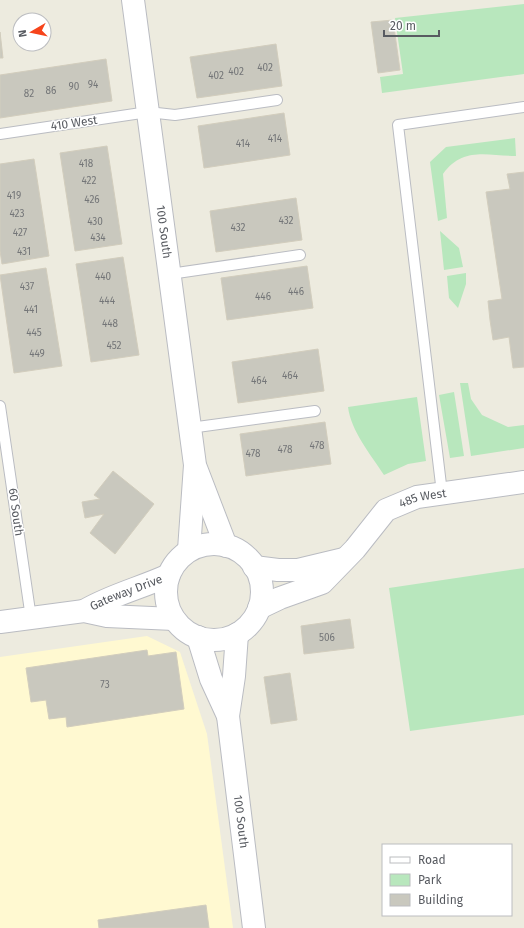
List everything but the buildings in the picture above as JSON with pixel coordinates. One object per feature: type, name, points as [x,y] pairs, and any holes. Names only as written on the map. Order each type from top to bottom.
[{"type":"street","name":"100 South","points":[[133,0],[195,465],[189,550]]},
{"type":"street","name":"100 South","points":[[195,465],[210,500],[215,519],[226,546]]},
{"type":"street","name":"485 West","points":[[259,608],[280,598],[322,583],[355,549],[386,510],[416,497],[524,482]]},
{"type":"street","points":[[214,544],[226,546],[237,550],[247,557],[254,567],[260,580],[262,594],[259,608],[247,627],[237,634],[225,639],[211,640],[198,638],[184,630],[174,619],[167,605],[166,590],[169,575],[177,561],[189,550],[214,544]]},
{"type":"street","points":[[254,567],[278,570],[298,570],[344,559]]},
{"type":"street","name":"Gateway Drive","points":[[84,611],[104,599],[169,575]]},
{"type":"street","name":"Gateway Drive","points":[[0,622],[84,611],[107,616],[174,619]]},
{"type":"street","name":"100 South","points":[[237,634],[234,676],[228,716],[254,928]]},
{"type":"street","name":"100 South","points":[[198,638],[211,679],[228,716]]},
{"type":"lane","name":"410 West","points":[[0,134],[148,112],[175,115],[277,100]]},
{"type":"lane","points":[[442,493],[398,125],[524,106]]},
{"type":"lane","points":[[170,274],[300,255]]},
{"type":"lane","name":"60 South","points":[[0,406],[31,618]]},
{"type":"lane","points":[[190,428],[315,411]]},
{"type":"shaded area","points":[[147,636],[180,652],[207,734],[233,928],[0,928],[0,657]]},
{"type":"green space","points":[[524,4],[524,74],[382,93],[380,77],[403,74],[395,18]]},
{"type":"green space","points":[[515,138],[516,156],[476,154],[459,159],[451,165],[443,174],[447,218],[438,221],[430,162],[446,147]]},
{"type":"green space","points":[[440,231],[459,248],[463,267],[444,270]]},
{"type":"green space","points":[[466,273],[466,284],[458,308],[449,298],[447,276]]},
{"type":"green space","points":[[460,383],[468,383],[471,399],[482,415],[508,427],[524,425],[524,448],[471,456]]},
{"type":"green space","points":[[454,392],[464,456],[450,458],[439,395]]},
{"type":"green space","points":[[417,397],[426,461],[408,464],[384,475],[357,434],[348,407]]},
{"type":"green space","points":[[524,568],[524,715],[410,731],[389,588]]}]
